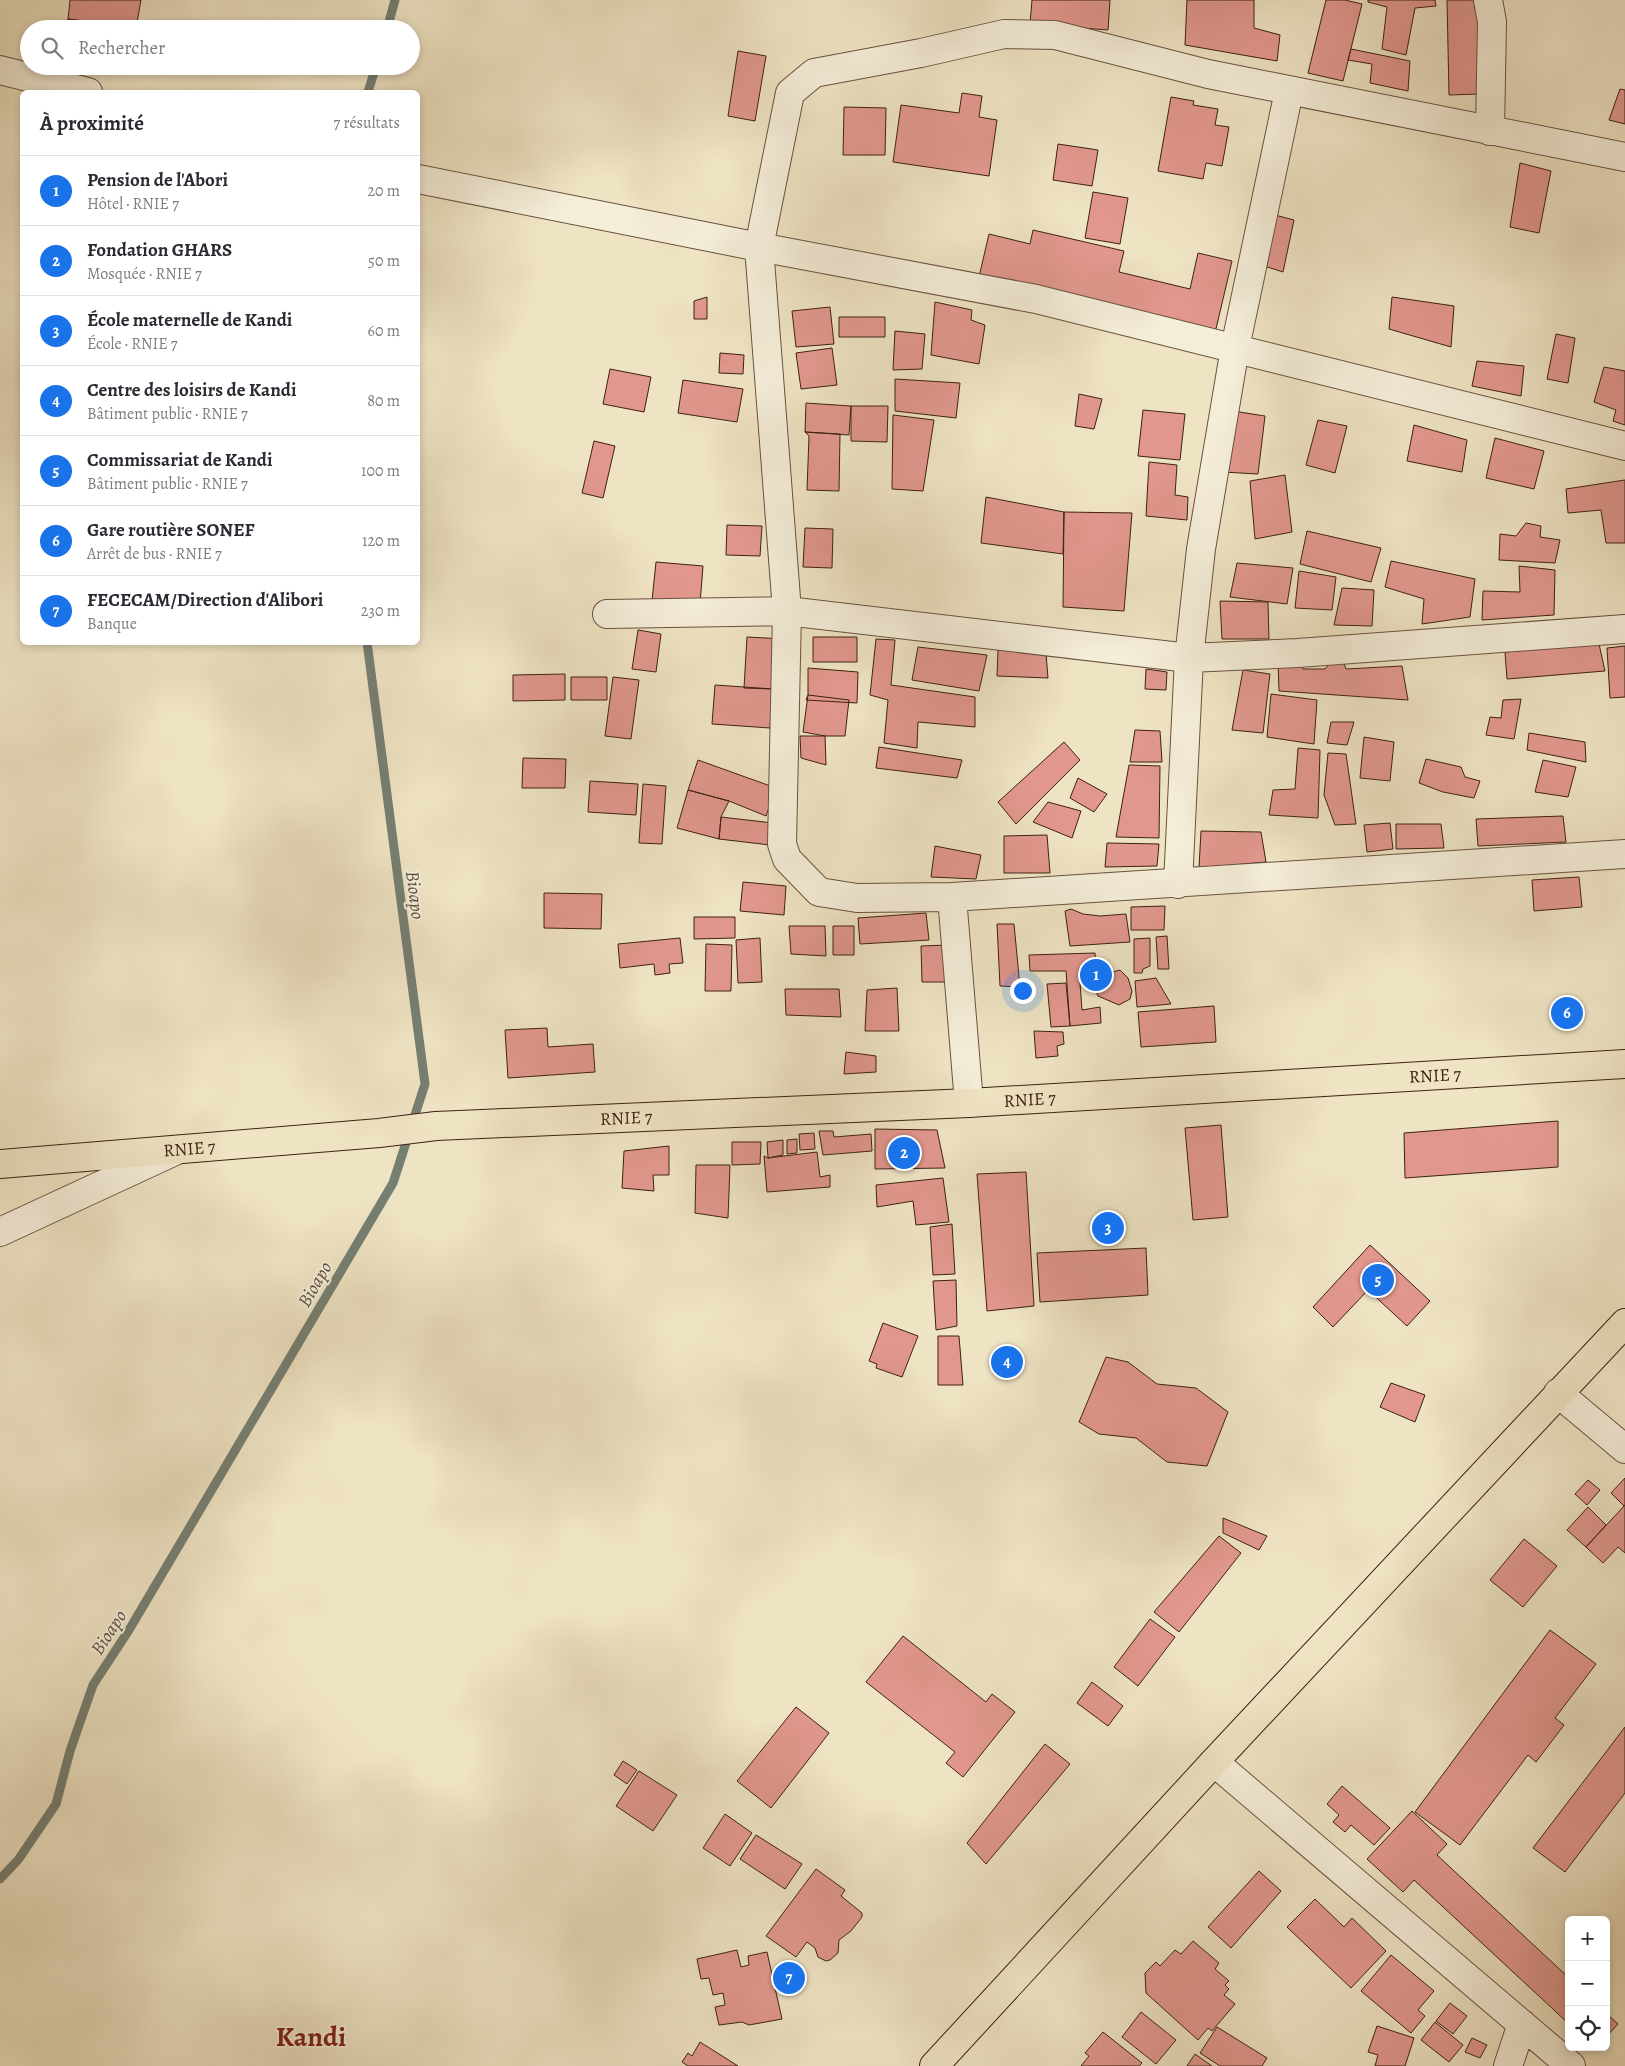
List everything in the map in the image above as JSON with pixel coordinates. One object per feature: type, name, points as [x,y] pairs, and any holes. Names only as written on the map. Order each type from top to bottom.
[{"type":"main road","name":"RNIE 7","points":[[0,1164],[379,1134],[436,1126],[969,1103],[1625,1064]]},
{"type":"main road","points":[[934,2066],[1214,1762],[1625,1323]]},
{"type":"street","points":[[1488,0],[1492,22],[1490,131]]},
{"type":"street","points":[[1625,156],[1490,131],[1208,74],[1055,35],[1004,34],[921,53],[814,72],[790,93],[759,247],[787,611],[782,844],[787,859],[819,892],[856,898],[952,897],[1625,854]]},
{"type":"street","points":[[0,70],[80,90]]},
{"type":"street","points":[[1178,884],[1189,658],[1201,548],[1235,348],[1289,91]]},
{"type":"street","points":[[420,179],[759,247],[1036,299],[1625,446]]},
{"type":"street","points":[[607,614],[787,611],[1189,658],[1298,653],[1625,629]]},
{"type":"street","points":[[952,897],[969,1103]]},
{"type":"street","points":[[0,1232],[175,1151]]},
{"type":"street","points":[[1558,1393],[1625,1449]]},
{"type":"street","points":[[1214,1762],[1571,2066]]},
{"type":"street","points":[[1508,2066],[1522,2024]]},
{"type":"building","points":[[70,0],[141,0],[137,20],[68,19]]},
{"type":"building","points":[[1032,0],[1110,0],[1108,30],[1030,24]]},
{"type":"building","points":[[1187,0],[1254,0],[1254,28],[1280,35],[1277,61],[1185,45]]},
{"type":"building","points":[[1326,0],[1345,0],[1362,4],[1343,81],[1308,73]]},
{"type":"building","points":[[1368,0],[1435,0],[1436,6],[1415,8],[1406,55],[1382,49],[1387,7],[1368,2]]},
{"type":"building","points":[[1447,0],[1483,0],[1479,94],[1449,95]]},
{"type":"building","points":[[1351,49],[1410,61],[1408,91],[1370,83],[1372,64],[1348,60]]},
{"type":"building","points":[[738,51],[766,56],[755,121],[728,116]]},
{"type":"building","points":[[1620,89],[1625,90],[1625,124],[1609,120]]},
{"type":"building","points":[[962,93],[982,96],[979,117],[997,120],[989,176],[893,162],[901,105],[959,113]]},
{"type":"building","points":[[1171,97],[1194,101],[1193,105],[1218,109],[1215,125],[1229,127],[1222,166],[1206,163],[1203,179],[1158,171]]},
{"type":"building","points":[[844,107],[886,108],[885,155],[843,155]]},
{"type":"building","points":[[1058,144],[1098,150],[1092,186],[1053,180]]},
{"type":"building","points":[[1520,163],[1551,171],[1539,233],[1510,227]]},
{"type":"building","points":[[1093,192],[1128,198],[1120,244],[1085,238]]},
{"type":"building","points":[[1271,214],[1294,220],[1283,272],[1261,265]]},
{"type":"building","points":[[1033,230],[1124,251],[1119,272],[1190,289],[1198,253],[1232,261],[1215,333],[979,277],[989,234],[1030,244]]},
{"type":"building","points":[[707,297],[707,319],[694,319],[694,301]]},
{"type":"building","points":[[1392,297],[1454,306],[1451,347],[1389,329]]},
{"type":"building","points":[[935,302],[972,310],[971,320],[985,325],[979,364],[931,355]]},
{"type":"building","points":[[830,307],[834,344],[796,347],[792,311]]},
{"type":"building","points":[[839,317],[885,317],[885,337],[839,337]]},
{"type":"building","points":[[895,331],[925,334],[922,369],[893,370]]},
{"type":"building","points":[[1556,334],[1575,338],[1568,383],[1547,379]]},
{"type":"building","points":[[832,348],[837,385],[801,389],[796,353]]},
{"type":"building","points":[[720,353],[744,355],[743,374],[719,373]]},
{"type":"building","points":[[1477,361],[1524,366],[1521,396],[1472,386]]},
{"type":"building","points":[[1604,367],[1625,371],[1625,425],[1613,421],[1616,410],[1594,402]]},
{"type":"building","points":[[610,369],[651,377],[644,412],[603,404]]},
{"type":"building","points":[[895,379],[960,383],[956,418],[895,411]]},
{"type":"building","points":[[683,380],[743,389],[737,422],[678,413]]},
{"type":"building","points":[[1079,394],[1102,399],[1094,429],[1075,426]]},
{"type":"building","points":[[806,403],[851,406],[849,435],[805,432]]},
{"type":"building","points":[[851,406],[888,406],[887,442],[851,441]]},
{"type":"building","points":[[1143,410],[1185,414],[1180,460],[1138,456]]},
{"type":"building","points":[[1233,411],[1265,416],[1258,474],[1222,472]]},
{"type":"building","points":[[893,415],[934,420],[923,491],[892,489]]},
{"type":"building","points":[[1318,420],[1347,426],[1335,473],[1306,465]]},
{"type":"building","points":[[1414,425],[1467,440],[1462,472],[1407,461]]},
{"type":"building","points":[[805,432],[840,434],[839,491],[807,490],[809,436]]},
{"type":"building","points":[[1495,438],[1544,451],[1534,489],[1486,478]]},
{"type":"building","points":[[594,441],[615,446],[603,498],[582,493]]},
{"type":"building","points":[[1149,462],[1177,465],[1175,495],[1188,497],[1187,520],[1146,516]]},
{"type":"building","points":[[1285,475],[1292,532],[1255,539],[1250,481]]},
{"type":"building","points":[[1625,480],[1625,543],[1606,543],[1601,510],[1568,513],[1566,489]]},
{"type":"building","points":[[986,497],[1064,512],[1063,554],[981,543]]},
{"type":"building","points":[[1064,512],[1132,513],[1124,611],[1063,607]]},
{"type":"building","points":[[1526,523],[1541,526],[1540,537],[1560,540],[1555,563],[1499,560],[1500,534],[1516,536]]},
{"type":"building","points":[[727,525],[762,526],[760,556],[726,555]]},
{"type":"building","points":[[805,528],[833,529],[832,568],[803,567]]},
{"type":"building","points":[[1307,531],[1381,548],[1371,582],[1300,564]]},
{"type":"building","points":[[1391,561],[1475,579],[1470,617],[1422,624],[1424,599],[1385,587]]},
{"type":"building","points":[[656,562],[703,566],[700,604],[652,601]]},
{"type":"building","points":[[1237,563],[1293,568],[1287,604],[1230,597]]},
{"type":"building","points":[[1519,566],[1555,570],[1554,615],[1482,620],[1483,591],[1520,592]]},
{"type":"building","points":[[1299,571],[1336,577],[1332,610],[1295,608]]},
{"type":"building","points":[[1342,588],[1374,590],[1372,626],[1334,625]]},
{"type":"building","points":[[1220,601],[1268,602],[1269,639],[1222,639]]},
{"type":"building","points":[[638,630],[661,634],[656,672],[632,669]]},
{"type":"building","points":[[747,637],[784,639],[773,689],[744,688]]},
{"type":"building","points":[[813,637],[857,637],[857,662],[813,662]]},
{"type":"building","points":[[876,639],[895,640],[891,685],[975,697],[975,727],[918,722],[917,748],[884,743],[888,700],[870,695]]},
{"type":"building","points":[[1599,644],[1605,671],[1507,679],[1505,652]]},
{"type":"building","points":[[1625,646],[1625,697],[1610,698],[1607,648]]},
{"type":"building","points":[[918,647],[987,655],[979,691],[912,680]]},
{"type":"building","points":[[998,650],[1046,653],[1048,678],[997,676]]},
{"type":"building","points":[[1278,661],[1299,661],[1303,669],[1325,669],[1330,663],[1344,663],[1346,669],[1402,666],[1408,700],[1279,691]]},
{"type":"building","points":[[808,668],[858,672],[857,703],[806,700],[808,695]]},
{"type":"building","points":[[1146,669],[1167,672],[1166,690],[1145,689]]},
{"type":"building","points":[[1243,670],[1270,674],[1263,733],[1232,730]]},
{"type":"building","points":[[565,674],[565,700],[513,701],[513,675]]},
{"type":"building","points":[[571,677],[607,677],[607,700],[571,700]]},
{"type":"building","points":[[613,677],[639,680],[631,739],[605,736]]},
{"type":"building","points":[[715,685],[773,689],[770,728],[712,724]]},
{"type":"building","points":[[1271,694],[1317,700],[1314,744],[1267,737]]},
{"type":"building","points":[[808,695],[849,700],[845,736],[825,736],[803,732]]},
{"type":"building","points":[[1521,699],[1514,739],[1486,735],[1490,717],[1501,718],[1503,700]]},
{"type":"building","points":[[1331,722],[1354,722],[1347,745],[1327,743]]},
{"type":"building","points":[[1135,730],[1160,731],[1162,762],[1130,762]]},
{"type":"building","points":[[1529,733],[1585,742],[1586,762],[1527,750]]},
{"type":"building","points":[[800,736],[825,736],[826,765],[801,758]]},
{"type":"building","points":[[1364,737],[1394,742],[1390,781],[1360,778]]},
{"type":"building","points":[[1064,742],[1080,760],[1016,824],[998,802]]},
{"type":"building","points":[[879,747],[962,760],[957,778],[876,768]]},
{"type":"building","points":[[1298,748],[1320,750],[1318,818],[1269,815],[1273,790],[1295,789]]},
{"type":"building","points":[[1328,753],[1346,754],[1356,824],[1335,825],[1324,795]]},
{"type":"building","points":[[523,758],[566,759],[565,788],[522,788]]},
{"type":"building","points":[[1426,759],[1461,767],[1465,777],[1480,781],[1474,798],[1443,792],[1419,783]]},
{"type":"building","points":[[698,760],[776,788],[766,816],[729,801],[688,790]]},
{"type":"building","points":[[1543,760],[1576,767],[1568,797],[1535,792]]},
{"type":"building","points":[[1129,765],[1160,766],[1159,838],[1116,837]]},
{"type":"building","points":[[1078,778],[1107,794],[1094,812],[1070,798]]},
{"type":"building","points":[[590,781],[638,784],[636,815],[588,812]]},
{"type":"building","points":[[643,784],[666,786],[662,844],[639,843]]},
{"type":"building","points":[[688,790],[729,801],[721,817],[719,839],[677,828]]},
{"type":"building","points":[[1048,802],[1081,811],[1072,838],[1033,822]]},
{"type":"building","points":[[1563,816],[1566,842],[1478,846],[1476,819]]},
{"type":"building","points":[[721,817],[773,823],[770,845],[719,839]]},
{"type":"building","points":[[1390,823],[1393,849],[1367,852],[1364,825]]},
{"type":"building","points":[[1396,824],[1441,824],[1444,848],[1396,849]]},
{"type":"building","points":[[1201,831],[1261,832],[1266,862],[1199,868]]},
{"type":"building","points":[[1047,835],[1050,873],[1004,873],[1004,836]]},
{"type":"building","points":[[1107,843],[1159,844],[1157,866],[1105,867]]},
{"type":"building","points":[[935,846],[981,855],[976,879],[931,877]]},
{"type":"building","points":[[1579,877],[1582,907],[1534,911],[1532,880]]},
{"type":"building","points":[[743,882],[786,886],[784,915],[740,911]]},
{"type":"building","points":[[544,893],[602,894],[601,929],[544,928]]},
{"type":"building","points":[[1165,906],[1164,930],[1131,930],[1131,907]]},
{"type":"building","points":[[1071,909],[1083,914],[1100,916],[1126,914],[1130,942],[1070,946],[1065,911]]},
{"type":"building","points":[[926,913],[929,940],[860,944],[858,918]]},
{"type":"building","points":[[694,917],[735,917],[735,938],[694,939]]},
{"type":"building","points":[[997,924],[1014,924],[1020,987],[1000,986]]},
{"type":"building","points":[[789,926],[825,926],[826,956],[791,954]]},
{"type":"building","points":[[833,926],[854,926],[854,955],[833,955]]},
{"type":"building","points":[[1167,936],[1169,969],[1158,969],[1156,937]]},
{"type":"building","points":[[680,938],[683,963],[669,964],[670,973],[655,975],[654,964],[620,968],[618,944]]},
{"type":"building","points":[[760,938],[762,982],[738,983],[736,940]]},
{"type":"building","points":[[1150,938],[1150,966],[1143,969],[1142,973],[1134,973],[1134,939]]},
{"type":"building","points":[[706,944],[732,945],[731,991],[705,991]]},
{"type":"building","points":[[949,945],[950,982],[922,982],[921,946]]},
{"type":"building","points":[[1095,953],[1096,969],[1079,969],[1082,1010],[1100,1007],[1101,1023],[1070,1026],[1066,971],[1030,971],[1029,955]]},
{"type":"building","points":[[1120,970],[1128,978],[1132,991],[1130,999],[1119,1005],[1098,996],[1094,986],[1097,979],[1105,974]]},
{"type":"building","points":[[1156,978],[1171,1004],[1137,1007],[1135,981]]},
{"type":"building","points":[[1066,983],[1070,1026],[1051,1027],[1047,984]]},
{"type":"building","points":[[897,988],[899,1031],[865,1031],[867,990]]},
{"type":"building","points":[[785,989],[839,989],[841,1017],[786,1015]]},
{"type":"building","points":[[1214,1006],[1216,1042],[1141,1047],[1138,1012]]},
{"type":"building","points":[[547,1028],[548,1047],[593,1044],[595,1072],[508,1078],[505,1030]]},
{"type":"building","points":[[1034,1031],[1063,1032],[1064,1044],[1057,1046],[1058,1056],[1036,1058]]},
{"type":"building","points":[[846,1052],[876,1056],[876,1072],[844,1074]]},
{"type":"building","points":[[1558,1121],[1558,1167],[1405,1178],[1404,1133]]},
{"type":"building","points":[[1221,1125],[1228,1217],[1193,1220],[1185,1128]]},
{"type":"building","points":[[875,1129],[937,1130],[945,1168],[875,1169]]},
{"type":"building","points":[[819,1131],[833,1131],[834,1137],[871,1134],[872,1151],[823,1155]]},
{"type":"building","points":[[814,1133],[815,1149],[800,1150],[799,1134]]},
{"type":"building","points":[[797,1139],[797,1153],[787,1154],[787,1140]]},
{"type":"building","points":[[783,1140],[783,1155],[768,1158],[767,1142]]},
{"type":"building","points":[[732,1142],[761,1142],[760,1164],[732,1165]]},
{"type":"building","points":[[669,1146],[669,1175],[653,1175],[654,1191],[622,1188],[624,1151]]},
{"type":"building","points":[[817,1152],[820,1177],[830,1175],[830,1187],[767,1192],[764,1156],[768,1158]]},
{"type":"building","points":[[696,1165],[730,1165],[728,1218],[695,1213]]},
{"type":"building","points":[[1026,1172],[1034,1306],[987,1311],[977,1174]]},
{"type":"building","points":[[943,1178],[949,1222],[916,1225],[913,1201],[877,1207],[876,1185]]},
{"type":"building","points":[[952,1224],[955,1274],[933,1275],[930,1227]]},
{"type":"building","points":[[1370,1245],[1430,1301],[1407,1326],[1368,1290],[1333,1327],[1313,1307]]},
{"type":"building","points":[[1146,1248],[1148,1295],[1040,1302],[1037,1253]]},
{"type":"building","points":[[956,1280],[957,1326],[936,1330],[933,1281]]},
{"type":"building","points":[[883,1323],[918,1336],[902,1377],[876,1368],[877,1364],[869,1361]]},
{"type":"building","points":[[938,1336],[959,1336],[963,1385],[938,1385]]},
{"type":"building","points":[[1106,1357],[1128,1362],[1157,1384],[1196,1388],[1228,1412],[1207,1466],[1167,1462],[1136,1438],[1099,1434],[1079,1422]]},
{"type":"building","points":[[1391,1383],[1425,1395],[1415,1422],[1380,1407]]},
{"type":"building","points":[[1625,1478],[1625,1505],[1624,1506],[1611,1493]]},
{"type":"building","points":[[1588,1480],[1600,1490],[1587,1505],[1575,1494]]},
{"type":"building","points":[[1625,1505],[1625,1553],[1618,1547],[1603,1563],[1586,1547]]},
{"type":"building","points":[[1588,1507],[1606,1525],[1586,1547],[1567,1530]]},
{"type":"building","points":[[1223,1518],[1267,1536],[1259,1550],[1223,1533]]},
{"type":"building","points":[[1219,1536],[1241,1553],[1179,1632],[1154,1612]]},
{"type":"building","points":[[1524,1539],[1557,1566],[1523,1607],[1490,1580]]},
{"type":"building","points":[[1150,1619],[1175,1637],[1138,1686],[1114,1667]]},
{"type":"building","points":[[1550,1630],[1596,1664],[1555,1718],[1564,1725],[1536,1762],[1528,1755],[1460,1845],[1415,1812]]},
{"type":"building","points":[[903,1636],[986,1702],[992,1694],[1015,1712],[963,1777],[946,1763],[955,1752],[866,1682]]},
{"type":"building","points":[[1092,1682],[1123,1706],[1108,1726],[1077,1703]]},
{"type":"building","points":[[796,1707],[829,1733],[771,1808],[737,1781]]},
{"type":"building","points":[[1625,1727],[1625,1793],[1565,1872],[1533,1848]]},
{"type":"building","points":[[1045,1744],[1070,1764],[986,1864],[967,1843]]},
{"type":"building","points":[[623,1761],[637,1770],[627,1784],[614,1775]]},
{"type":"building","points":[[639,1771],[677,1795],[653,1831],[616,1806]]},
{"type":"building","points":[[1342,1786],[1390,1828],[1374,1845],[1351,1825],[1345,1832],[1333,1822],[1339,1815],[1327,1804]]},
{"type":"building","points":[[1412,1811],[1447,1844],[1437,1855],[1565,1974],[1565,2020],[1414,1880],[1403,1892],[1367,1859]]},
{"type":"building","points":[[725,1814],[752,1833],[730,1866],[703,1848]]},
{"type":"building","points":[[756,1835],[802,1864],[785,1889],[740,1859]]},
{"type":"building","points":[[816,1869],[845,1890],[841,1896],[862,1913],[862,1917],[851,1931],[839,1940],[838,1953],[826,1961],[818,1957],[815,1948],[807,1942],[796,1957],[766,1936]]},
{"type":"building","points":[[1259,1871],[1281,1891],[1231,1948],[1208,1927]]},
{"type":"building","points":[[1315,1899],[1344,1927],[1352,1918],[1386,1951],[1351,1988],[1287,1927]]},
{"type":"building","points":[[1193,1941],[1219,1963],[1215,1969],[1229,1981],[1225,1985],[1229,1989],[1224,1995],[1235,2004],[1212,2031],[1208,2028],[1198,2040],[1146,1993],[1145,1973],[1156,1962],[1160,1966],[1175,1950],[1181,1954]]},
{"type":"building","points":[[737,1950],[741,1967],[749,1965],[748,1956],[767,1952],[782,2019],[749,2025],[742,2022],[719,2025],[715,2007],[725,2005],[723,1993],[713,1995],[709,1978],[701,1979],[697,1959]]},
{"type":"building","points":[[1391,1955],[1434,1991],[1418,2010],[1425,2016],[1411,2033],[1361,1991]]},
{"type":"building","points":[[1450,2003],[1467,2016],[1453,2034],[1436,2021]]},
{"type":"building","points":[[1141,2012],[1176,2040],[1156,2064],[1122,2037]]},
{"type":"building","points":[[1610,2017],[1618,2024],[1610,2033]]},
{"type":"building","points":[[1435,2022],[1463,2045],[1449,2062],[1421,2040]]},
{"type":"building","points":[[1377,2026],[1414,2038],[1405,2066],[1375,2066],[1378,2055],[1368,2052]]},
{"type":"building","points":[[1217,2027],[1267,2058],[1262,2066],[1220,2066],[1200,2053]]},
{"type":"building","points":[[1103,2032],[1142,2063],[1139,2066],[1081,2066],[1089,2056],[1085,2053]]},
{"type":"building","points":[[1472,2038],[1487,2045],[1480,2058],[1465,2052]]},
{"type":"building","points":[[700,2042],[738,2066],[688,2066],[682,2062],[688,2053],[692,2056]]},
{"type":"building","points":[[1195,2054],[1212,2066],[1187,2066]]},
{"type":"waterway","name":"Bioapo","points":[[389,20],[395,0]]},
{"type":"waterway","name":"Bioapo","points":[[369,90],[373,75]]},
{"type":"waterway","name":"Bioapo","points":[[0,1879],[18,1860],[56,1804],[70,1751],[93,1685],[129,1630],[393,1183],[425,1084],[367,645]]},
{"type":"place","name":"Pension de l'Abori","points":[[1096,975]]},
{"type":"place","name":"Gare routière SONEF","points":[[1567,1013]]},
{"type":"place","name":"Fondation GHARS","points":[[904,1153]]},
{"type":"place","name":"École maternelle de Kandi","points":[[1108,1228]]},
{"type":"place","name":"Commissariat de Kandi","points":[[1378,1280]]},
{"type":"place","name":"Centre des loisirs de Kandi","points":[[1007,1362]]},
{"type":"place","name":"FECECAM/Direction d'Alibori","points":[[789,1978]]},
{"type":"district","name":"Kandi","points":[[311,2036]]}]
